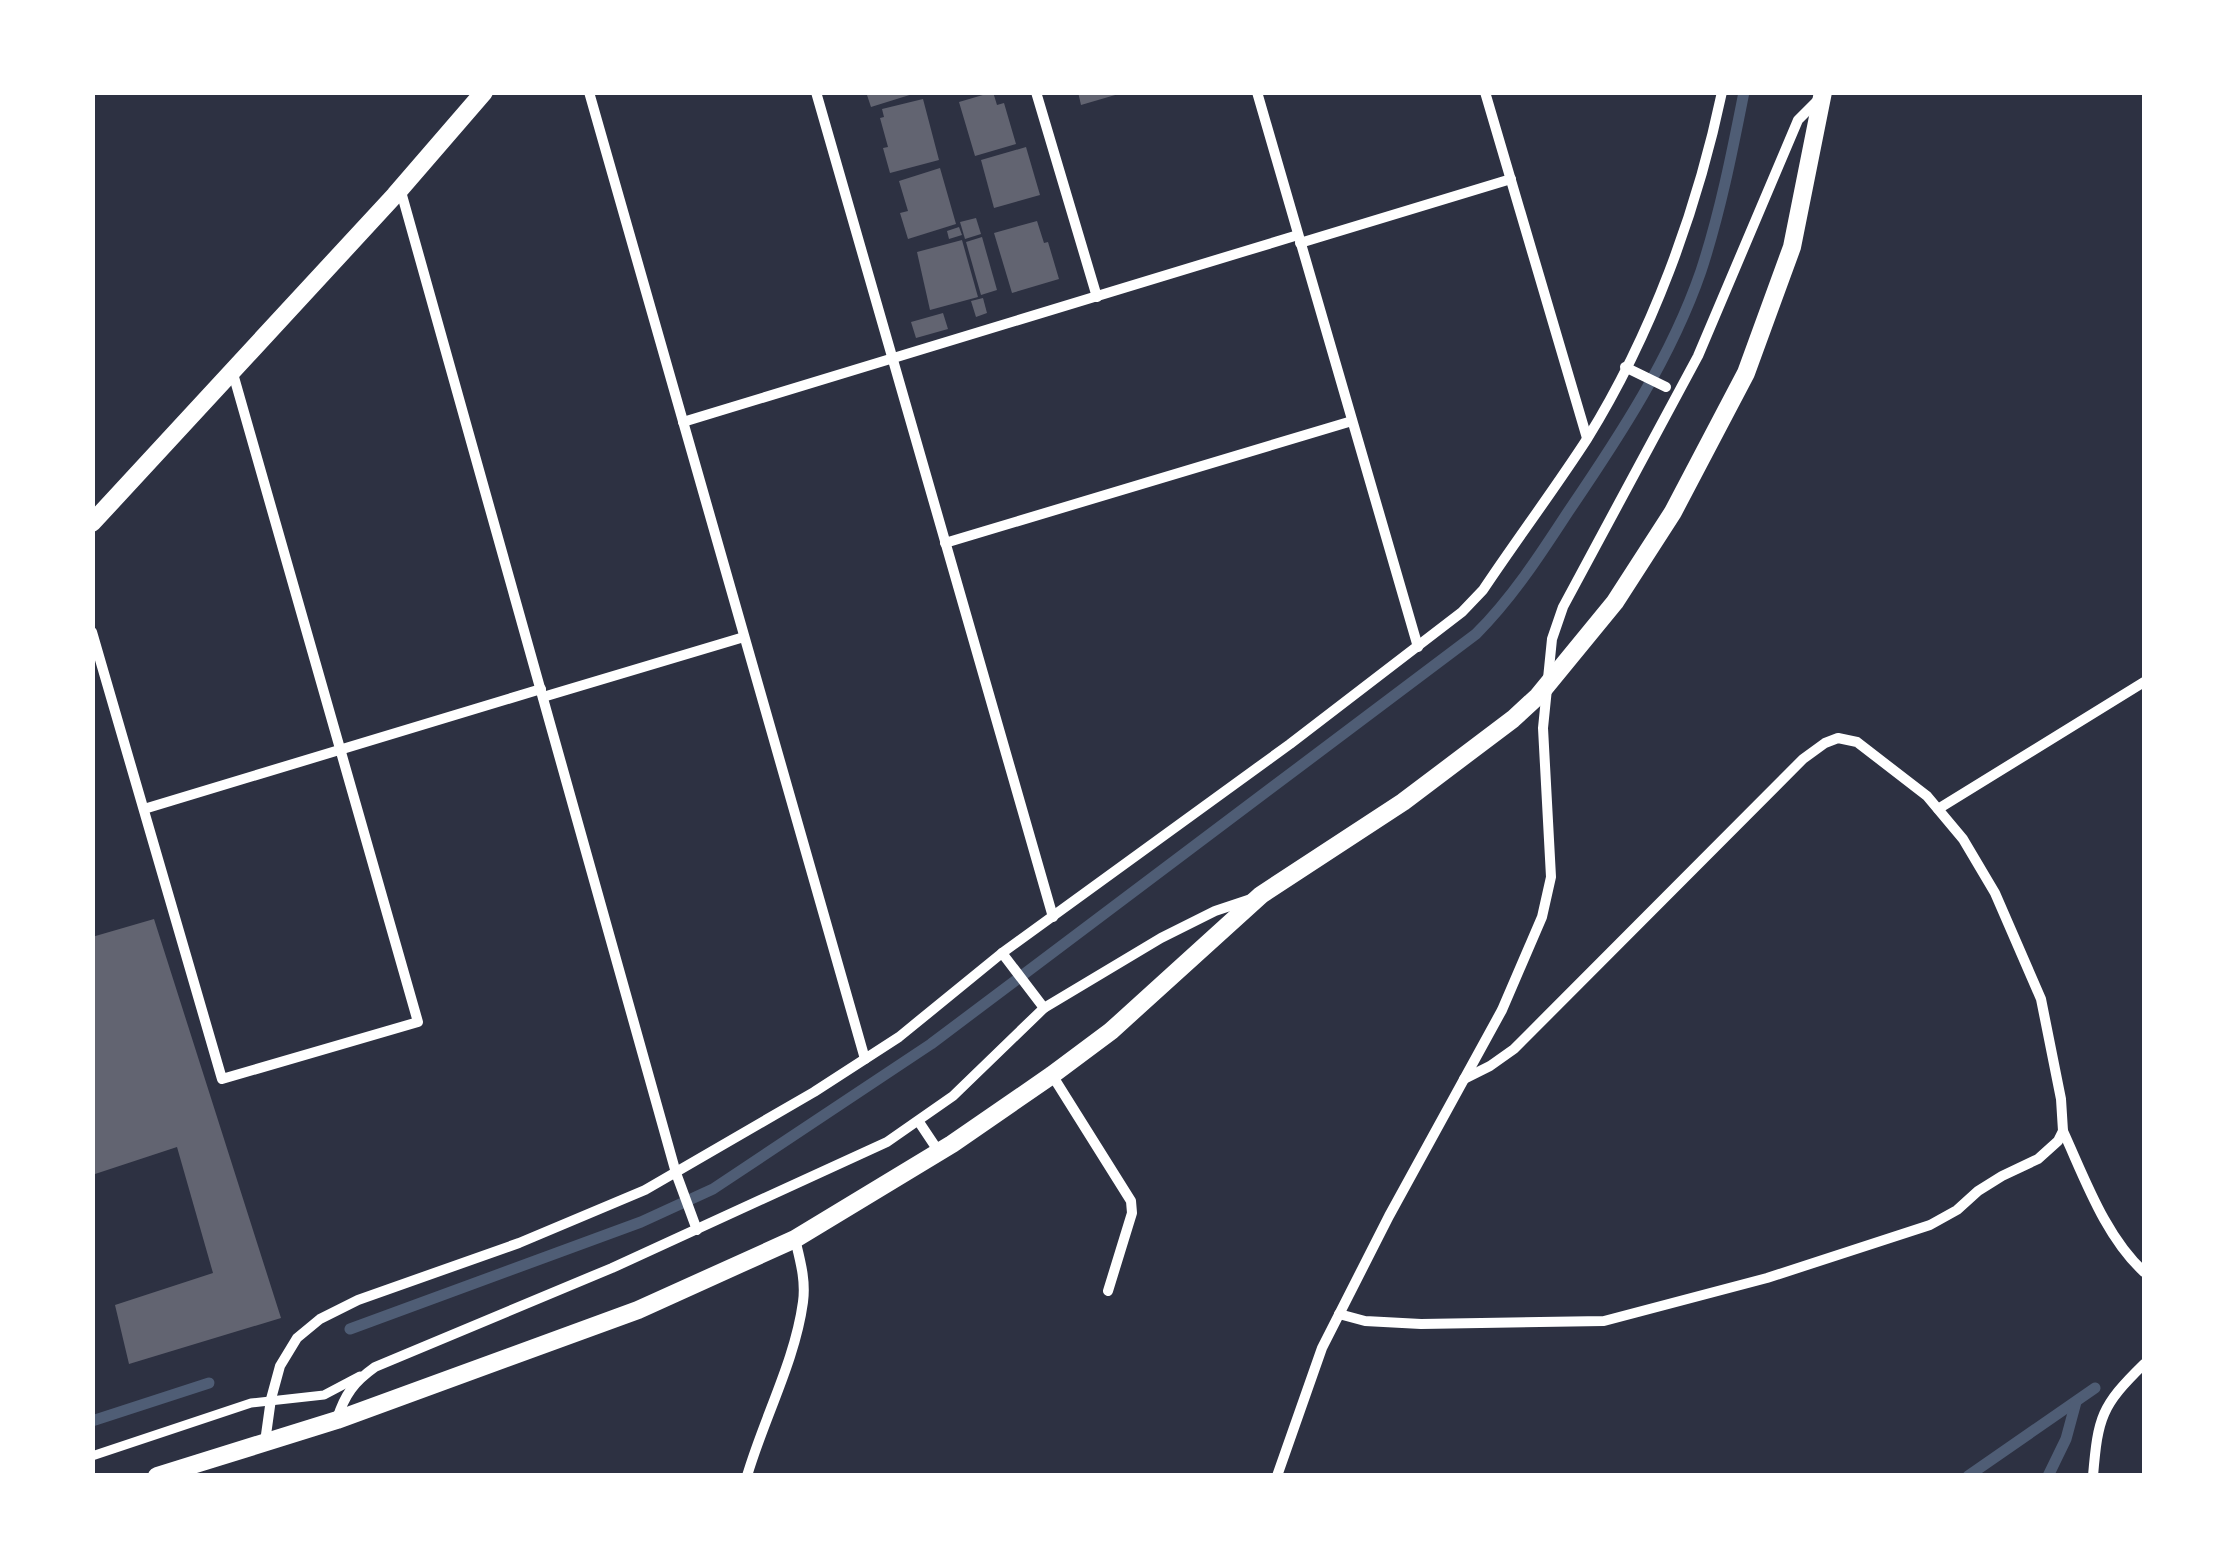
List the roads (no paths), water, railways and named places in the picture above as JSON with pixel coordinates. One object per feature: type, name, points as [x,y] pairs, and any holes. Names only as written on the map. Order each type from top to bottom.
[{"type":"street","points":[[92,522],[484,92]]},
{"type":"street","points":[[589,92],[864,1060]]},
{"type":"street","points":[[816,92],[1052,918]]},
{"type":"street","points":[[1036,92],[1097,297]]},
{"type":"street","points":[[1257,92],[1418,648]]},
{"type":"street","points":[[1485,92],[1587,438]]},
{"type":"street","points":[[265,1442],[280,1366],[297,1338],[320,1319],[358,1300],[592,1214],[676,1173],[864,1060],[1462,612],[1483,590],[1587,438],[1624,366],[1679,248],[1710,149],[1722,92]]},
{"type":"street","points":[[157,1476],[337,1420],[638,1310],[795,1240],[940,1152],[1112,1032],[1261,896],[1403,802],[1513,720],[1615,602],[1673,512],[1746,373],[1792,246],[1823,94]]},
{"type":"street","points":[[1277,1476],[1299,1407],[1339,1314],[1502,1010],[1549,895],[1542,728],[1552,639],[1564,607],[1698,356],[1798,120],[1823,94]]},
{"type":"street","points":[[683,422],[1097,297],[1511,180]]},
{"type":"street","points":[[400,188],[676,1173],[697,1230]]},
{"type":"street","points":[[1624,366],[1666,387]]},
{"type":"street","points":[[92,632],[222,1079],[418,1022],[232,370]]},
{"type":"street","points":[[945,543],[1352,420]]},
{"type":"street","points":[[144,810],[340,750],[744,637]]},
{"type":"street","points":[[1938,809],[2144,682]]},
{"type":"street","points":[[1339,1314],[1365,1321],[1421,1324],[1604,1321],[1766,1278],[1930,1225],[2002,1176],[2038,1159],[2058,1141],[2062,1131],[2061,1098],[2041,999],[1996,893],[1963,839],[1938,809],[1888,763],[1857,742],[1838,738],[1825,742],[1803,760],[1514,1049],[1464,1078]]},
{"type":"street","points":[[92,1456],[250,1402],[324,1395],[375,1367],[697,1230],[854,1158],[920,1122],[980,1074],[1044,1008],[1215,910],[1261,896]]},
{"type":"street","points":[[1002,953],[1044,1008]]},
{"type":"street","points":[[1052,1075],[1131,1201],[1132,1213],[1108,1291]]},
{"type":"street","points":[[920,1122],[940,1152]]},
{"type":"street","points":[[2062,1131],[2106,1221],[2127,1256],[2144,1272]]},
{"type":"street","points":[[747,1476],[793,1343],[803,1302],[803,1274],[795,1240]]},
{"type":"street","points":[[2093,1476],[2097,1425],[2118,1390],[2144,1364]]},
{"type":"street","points":[[337,1420],[344,1396],[375,1367]]},
{"type":"waterway","points":[[350,1329],[641,1222],[713,1189],[931,1044],[1476,634],[1525,576],[1587,484],[1625,426],[1675,335],[1708,249],[1744,92]]},
{"type":"waterway","points":[[92,1421],[209,1383]]},
{"type":"waterway","points":[[1968,1476],[2095,1388]]},
{"type":"waterway","points":[[2048,1476],[2066,1439],[2076,1402]]}]
